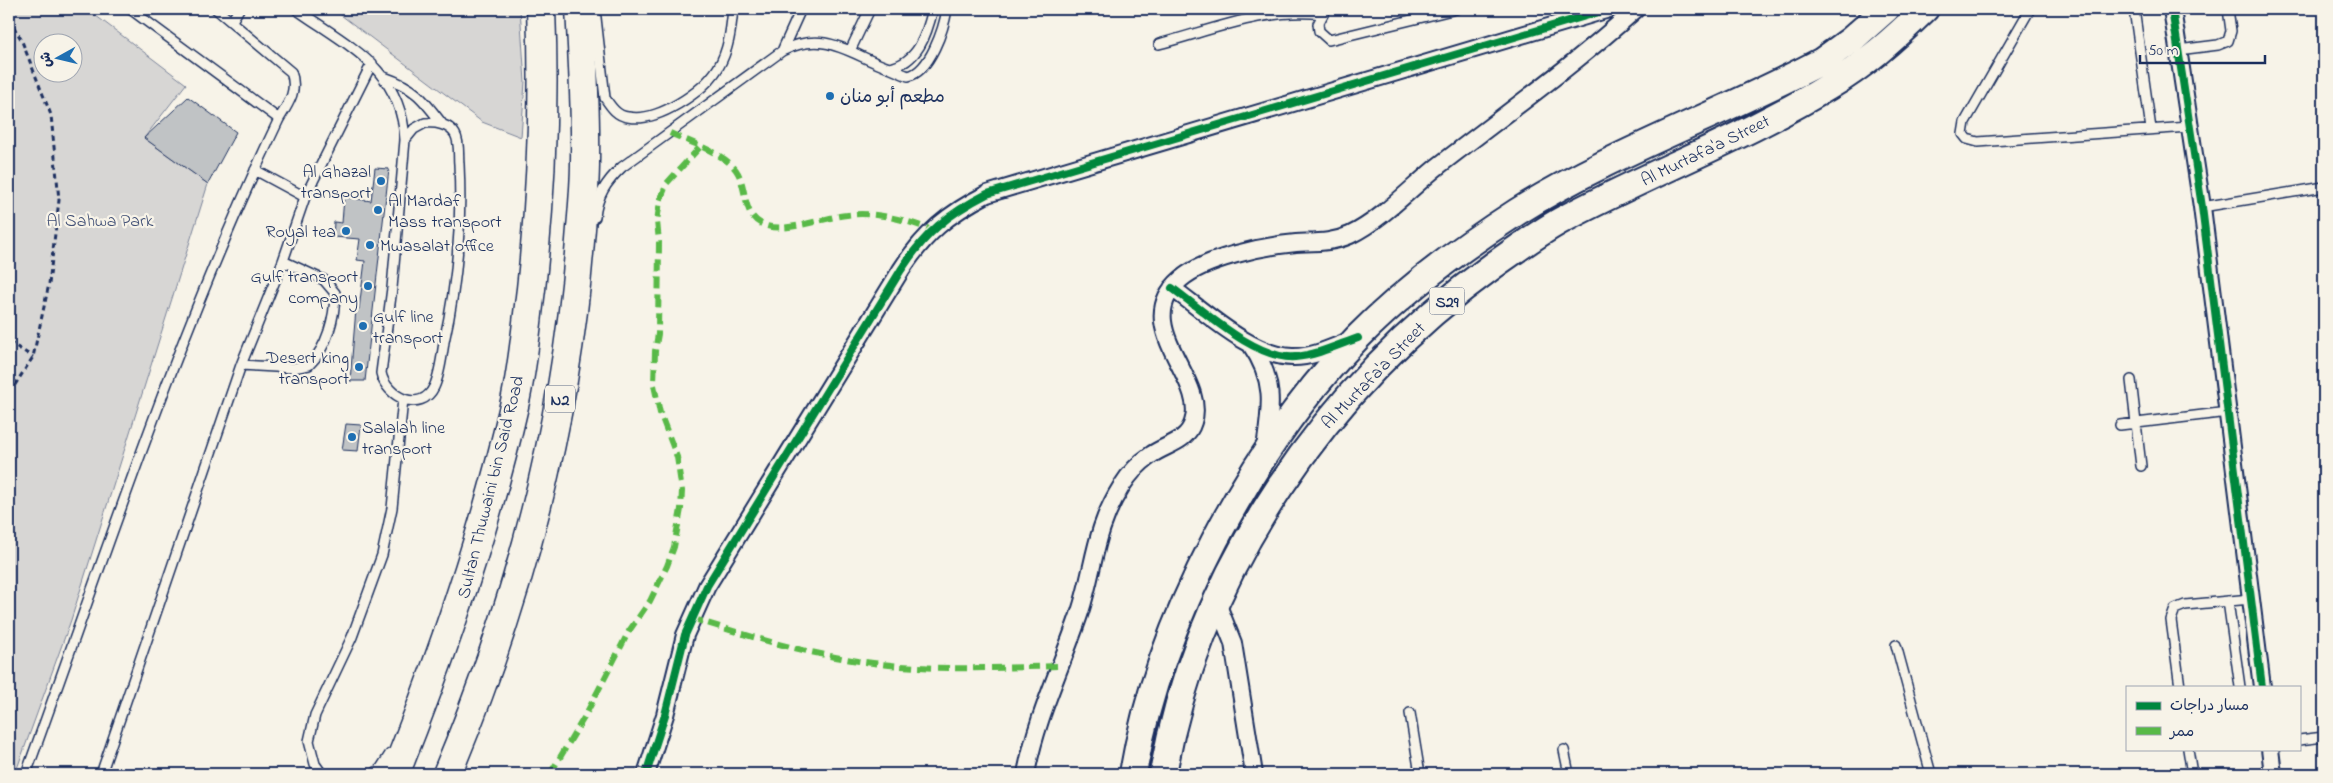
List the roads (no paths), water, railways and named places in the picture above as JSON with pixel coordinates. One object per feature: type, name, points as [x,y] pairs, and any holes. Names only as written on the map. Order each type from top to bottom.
[{"type":"highway","name":"Sultan Thuwaini bin Said Road","points":[[395,774],[457,612],[486,517],[514,405],[526,332],[541,181],[543,59],[541,9]]},
{"type":"highway","name":"N2","points":[[447,774],[478,701],[526,547],[557,418],[576,296],[586,164],[580,9]]},
{"type":"main road","name":"Al Murtafa'a Street","points":[[1134,774],[1148,709],[1167,650],[1216,538],[1264,455],[1309,393],[1358,338],[1427,276],[1518,212],[1566,184],[1822,61],[1851,40],[1886,9]]},
{"type":"main road","name":"Al Murtafa'a Street","points":[[1163,774],[1175,720],[1188,679],[1217,603],[1255,527],[1302,454],[1328,420],[1362,381],[1435,311],[1474,279],[1558,222],[1830,86],[1881,50],[1925,9]]},
{"type":"street","points":[[646,774],[665,715],[684,635],[707,586],[901,270],[916,247],[946,218],[961,207],[987,194],[1609,9]]},
{"type":"street","points":[[1026,774],[1033,741],[1080,612],[1098,535],[1105,517],[1132,472],[1153,453],[1181,440],[1193,425],[1195,416],[1194,402],[1164,326],[1165,306],[1172,288],[1188,274],[1235,255],[1276,246],[1334,241],[1361,230],[1427,175],[1571,65],[1636,9]]},
{"type":"street","points":[[2172,9],[2202,207],[2262,686]]},
{"type":"street","points":[[1172,288],[1251,345],[1278,355],[1293,357],[1309,355],[1358,338]]},
{"type":"street","points":[[1251,345],[1266,371],[1269,384],[1270,410],[1264,455]]},
{"type":"street","points":[[1217,603],[1233,643],[1254,774]]},
{"type":"street","points":[[2270,750],[2273,774]]},
{"type":"lane","points":[[130,9],[279,118]]},
{"type":"lane","points":[[26,774],[199,299],[255,170],[294,89],[294,80],[291,72],[216,9]]},
{"type":"lane","points":[[232,21],[240,9]]},
{"type":"lane","points":[[296,9],[372,63],[384,77],[399,107],[404,124],[405,140],[381,373],[386,387],[396,397],[417,400],[424,397],[434,387],[450,316],[455,280],[460,210],[457,140],[452,130],[443,125],[432,123],[419,125],[405,140]]},
{"type":"lane","points":[[595,9],[605,98],[614,111],[627,118],[642,117],[668,109],[688,99],[706,85],[719,67],[728,46],[733,9]]},
{"type":"lane","points":[[782,52],[801,9]]},
{"type":"lane","points":[[850,51],[870,9]]},
{"type":"lane","points":[[889,68],[901,66],[910,59],[924,37],[933,9]]},
{"type":"lane","points":[[594,231],[600,194],[609,179],[622,167],[782,52],[801,44],[821,41],[850,51],[908,76],[919,71],[937,43],[948,9]]},
{"type":"lane","points":[[1159,44],[1274,13],[1324,12],[1318,24],[1319,32],[1329,40],[1456,9]]},
{"type":"lane","points":[[2030,9],[1963,127],[1966,139],[1978,142],[2189,127]]},
{"type":"lane","points":[[2134,9],[2151,129]]},
{"type":"lane","points":[[2178,50],[2223,44],[2228,41],[2231,31],[2228,9]]},
{"type":"lane","points":[[102,774],[241,365],[283,261],[305,197],[372,63]]},
{"type":"lane","points":[[384,77],[408,86],[443,125]]},
{"type":"lane","points":[[255,170],[305,197]]},
{"type":"lane","points":[[2202,207],[2324,187]]},
{"type":"lane","points":[[241,365],[293,368],[309,365],[326,338],[334,310],[335,293],[324,280],[283,261]]},
{"type":"lane","points":[[2131,380],[2141,466]]},
{"type":"lane","points":[[557,418],[573,384]]},
{"type":"lane","points":[[322,774],[315,764],[309,741],[315,715],[352,637],[382,555],[392,508],[403,399]]},
{"type":"lane","points":[[2120,425],[2228,412]]},
{"type":"lane","points":[[2180,686],[2172,614],[2180,606],[2251,599]]},
{"type":"lane","points":[[2228,601],[2240,686]]},
{"type":"lane","points":[[1896,645],[1931,774]]},
{"type":"lane","points":[[374,774],[381,768],[424,701]]},
{"type":"lane","points":[[1410,713],[1420,774]]},
{"type":"lane","points":[[2300,740],[2324,737]]},
{"type":"lane","points":[[1564,750],[1569,774]]},
{"type":"lane","points":[[2188,750],[2192,774]]},
{"type":"place","name":"مطعم أبو منان","points":[[830,96]]},
{"type":"place","name":"Al Ghazal transport","points":[[381,181]]},
{"type":"place","name":"Al Mardaf Mass transport","points":[[378,210]]},
{"type":"place","name":"Royal tea","points":[[346,231]]},
{"type":"place","name":"Mwasalat office","points":[[370,245]]},
{"type":"place","name":"Gulf transport company","points":[[368,286]]},
{"type":"place","name":"Gulf line transport","points":[[363,326]]},
{"type":"place","name":"Desert king transport","points":[[359,367]]},
{"type":"place","name":"Salalah line transport","points":[[352,437]]},
{"type":"park label","name":"Al Sahwa Park","points":[[100,220]]}]
